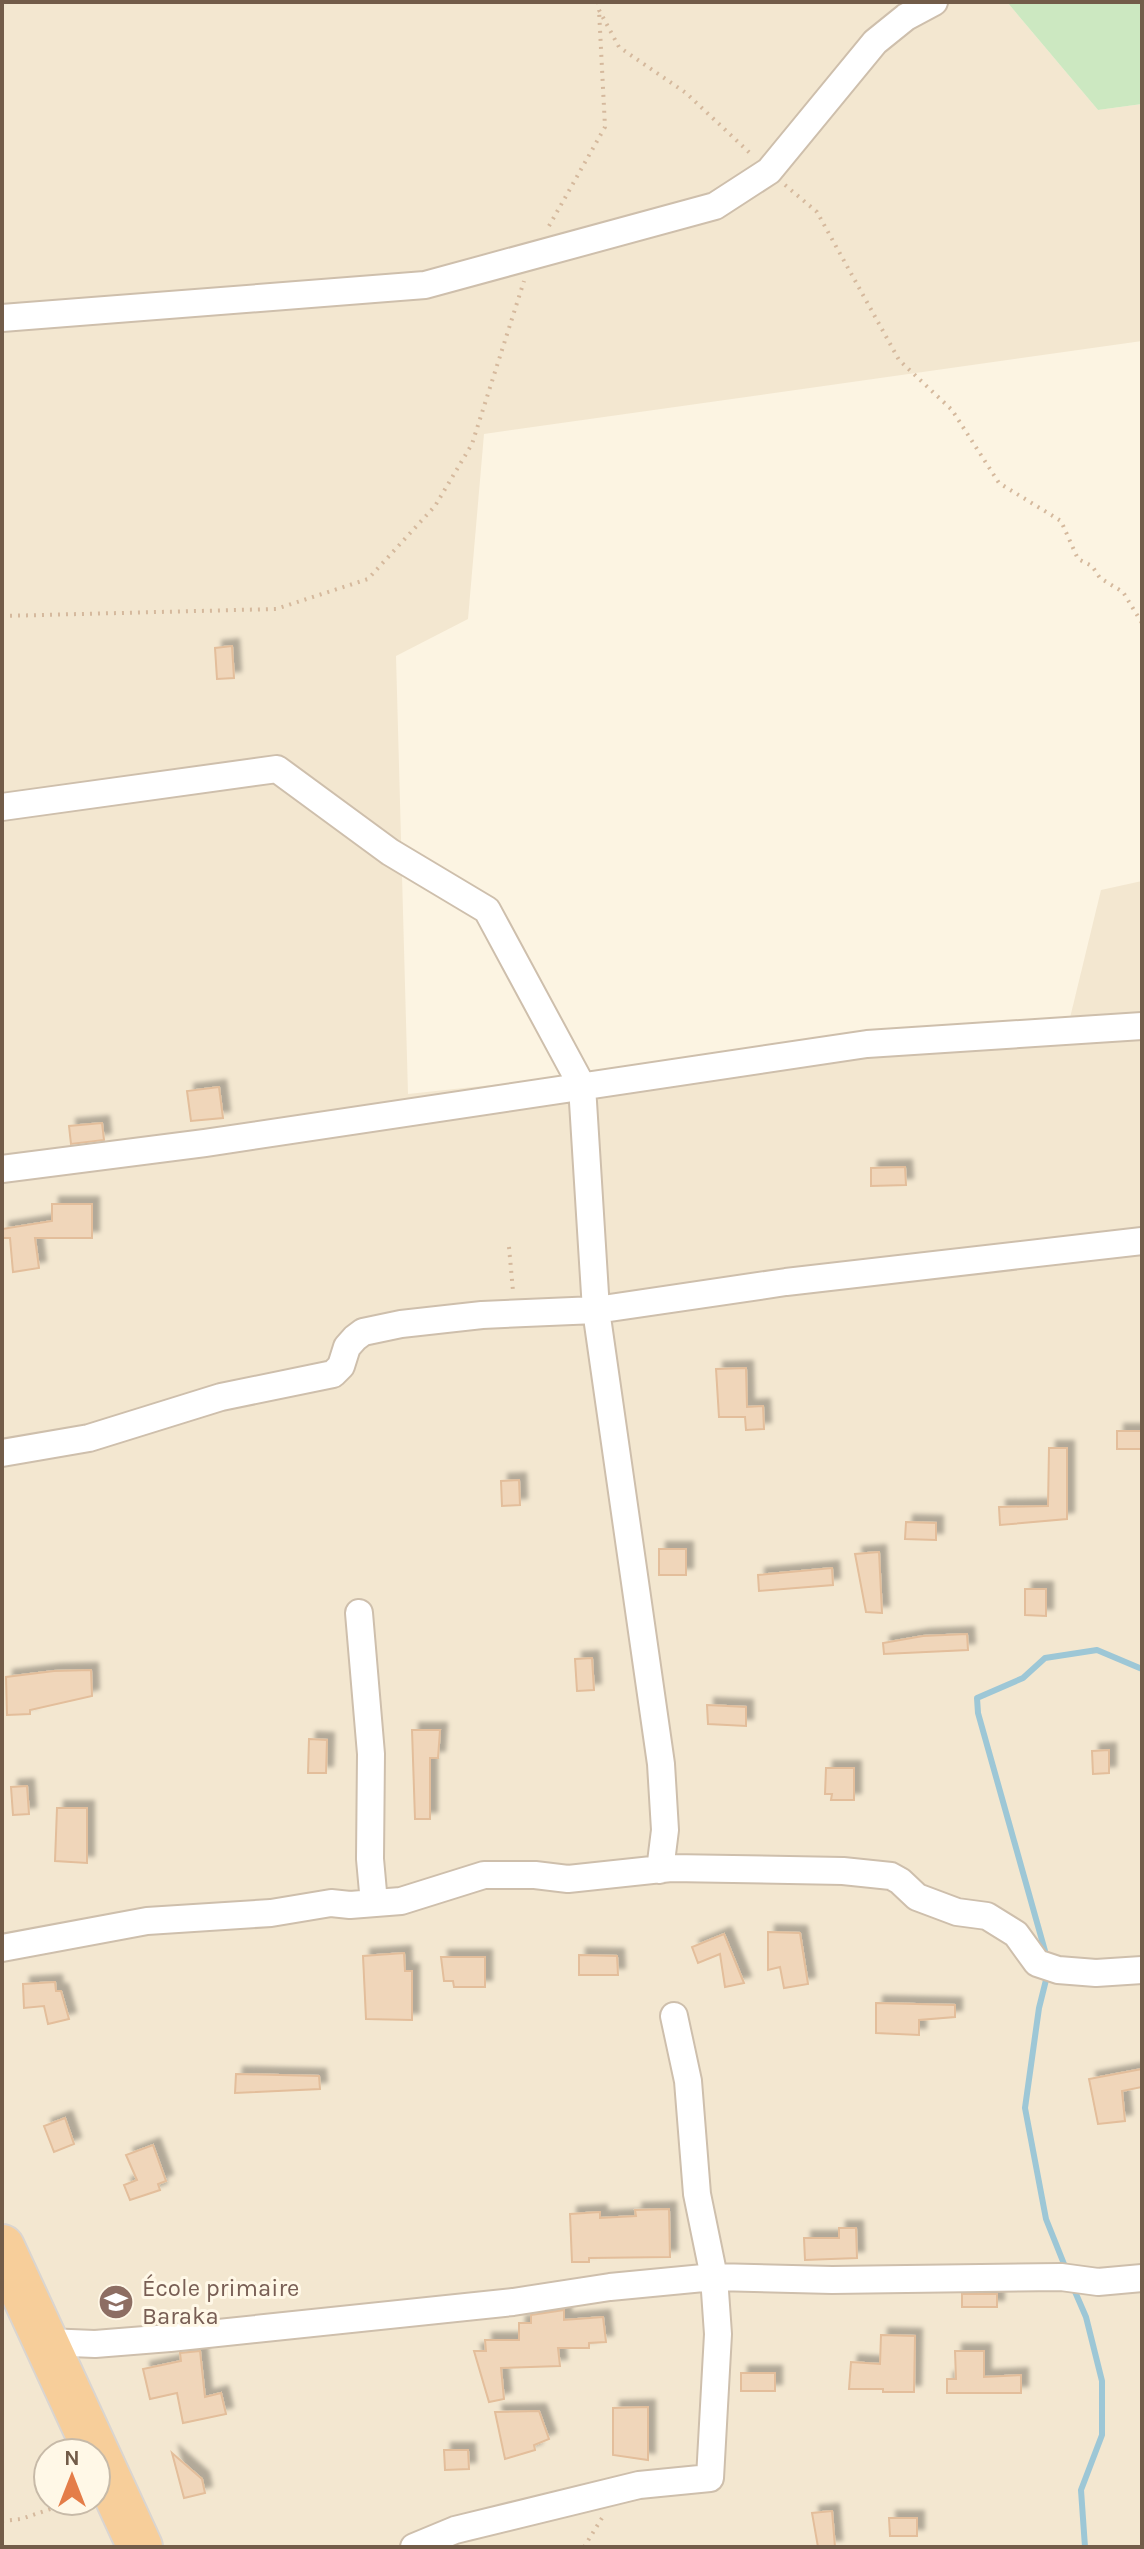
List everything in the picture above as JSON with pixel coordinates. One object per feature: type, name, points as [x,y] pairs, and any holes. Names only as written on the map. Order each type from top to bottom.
[{"type":"highway","points":[[2,2247],[140,2547]]},
{"type":"street","points":[[2,318],[425,285],[715,206],[769,171],[875,42],[906,17],[934,2]]},
{"type":"street","points":[[2,807],[277,769],[390,852],[487,910],[582,1086],[596,1310],[661,1764],[665,1830],[660,1870]]},
{"type":"street","points":[[2,1169],[205,1143],[867,1044],[1142,1026]]},
{"type":"street","points":[[2,1453],[89,1438],[221,1397],[333,1374],[341,1366],[347,1347],[363,1332],[401,1324],[517,1313],[596,1310],[786,1282],[1142,1241]]},
{"type":"street","points":[[359,1613],[371,1754],[370,1859],[374,1903]]},
{"type":"street","points":[[2,1948],[147,1921],[271,1913],[331,1903],[401,1901],[484,1875],[535,1875],[568,1879],[660,1870],[843,1871],[891,1876],[917,1897],[957,1912],[987,1916],[1016,1934],[1037,1963],[1058,1970],[1096,1973],[1142,1970]]},
{"type":"street","points":[[414,2547],[455,2530],[639,2485],[710,2478],[718,2334],[714,2277],[697,2194],[688,2081],[674,2016]]},
{"type":"street","points":[[46,2342],[95,2344],[170,2338],[513,2302],[610,2287],[714,2277],[832,2280],[1061,2277],[1098,2282],[1142,2278]]},
{"type":"path","points":[[2,616],[276,609],[368,579],[435,506],[472,444],[532,256],[605,127],[598,2]]},
{"type":"path","points":[[599,10],[619,47],[686,93],[817,212],[899,360],[952,410],[999,483],[1061,521],[1078,559],[1092,566],[1100,578],[1123,592],[1142,623]]},
{"type":"path","points":[[509,1247],[517,1313]]},
{"type":"path","points":[[2,2521],[32,2515]]},
{"type":"shaded area","points":[[2,2],[1007,2],[1098,110],[1142,104],[1142,341],[484,434],[468,619],[396,656],[408,1094],[1069,1022],[1101,890],[1142,881],[1142,2547],[2,2547]]},
{"type":"green space","points":[[1007,2],[1142,2],[1142,104],[1098,110]]},
{"type":"building","points":[[232,646],[234,678],[217,679],[215,648]]},
{"type":"building","points":[[219,1087],[223,1118],[191,1121],[187,1091]]},
{"type":"building","points":[[102,1123],[104,1140],[71,1144],[69,1126]]},
{"type":"building","points":[[905,1167],[906,1185],[871,1186],[871,1168]]},
{"type":"building","points":[[52,1204],[92,1204],[92,1238],[35,1238],[39,1268],[13,1272],[10,1238],[3,1238],[2,1229],[52,1221]]},
{"type":"building","points":[[746,1368],[747,1407],[763,1406],[764,1429],[746,1430],[745,1417],[719,1417],[716,1369]]},
{"type":"building","points":[[1117,1431],[1142,1431],[1142,1449],[1117,1449]]},
{"type":"building","points":[[1049,1448],[1067,1448],[1067,1519],[1000,1525],[999,1507],[1048,1506]]},
{"type":"building","points":[[519,1480],[520,1505],[502,1506],[501,1481]]},
{"type":"building","points":[[906,1522],[936,1523],[936,1540],[905,1539]]},
{"type":"building","points":[[659,1549],[686,1549],[686,1575],[659,1575]]},
{"type":"building","points":[[879,1552],[882,1613],[866,1612],[855,1554]]},
{"type":"building","points":[[832,1568],[833,1585],[759,1591],[758,1575]]},
{"type":"building","points":[[1025,1589],[1046,1589],[1046,1616],[1025,1615]]},
{"type":"building","points":[[967,1634],[968,1650],[884,1654],[883,1643],[923,1636]]},
{"type":"building","points":[[592,1658],[594,1690],[577,1691],[575,1659]]},
{"type":"building","points":[[91,1670],[92,1696],[30,1710],[30,1714],[7,1715],[6,1677]]},
{"type":"building","points":[[707,1705],[746,1707],[746,1726],[708,1724]]},
{"type":"building","points":[[412,1730],[440,1730],[438,1758],[430,1758],[430,1819],[415,1819]]},
{"type":"building","points":[[309,1739],[327,1740],[326,1773],[308,1773]]},
{"type":"building","points":[[1109,1750],[1109,1773],[1093,1774],[1092,1751]]},
{"type":"building","points":[[826,1768],[854,1768],[854,1800],[831,1800],[832,1794],[825,1794]]},
{"type":"building","points":[[27,1786],[29,1814],[13,1815],[11,1787]]},
{"type":"building","points":[[57,1808],[87,1808],[87,1863],[55,1861]]},
{"type":"building","points":[[768,1932],[800,1933],[808,1984],[784,1988],[780,1967],[768,1970]]},
{"type":"building","points":[[724,1934],[744,1983],[725,1987],[720,1954],[698,1963],[692,1947]]},
{"type":"building","points":[[404,1953],[405,1971],[412,1971],[412,2020],[366,2019],[363,1956]]},
{"type":"building","points":[[579,1955],[617,1956],[618,1975],[579,1975]]},
{"type":"building","points":[[441,1957],[485,1957],[485,1987],[454,1987],[453,1981],[444,1981]]},
{"type":"building","points":[[55,1982],[56,1991],[61,1991],[69,2019],[48,2024],[44,2006],[24,2008],[23,1984]]},
{"type":"building","points":[[876,2003],[955,2005],[955,2017],[919,2020],[919,2035],[876,2033]]},
{"type":"building","points":[[1142,2069],[1142,2087],[1122,2091],[1125,2121],[1098,2124],[1089,2079]]},
{"type":"building","points":[[236,2074],[319,2076],[320,2089],[235,2093]]},
{"type":"building","points":[[65,2118],[74,2144],[54,2152],[44,2126]]},
{"type":"building","points":[[153,2145],[166,2181],[158,2184],[160,2190],[130,2200],[124,2185],[137,2180],[126,2155]]},
{"type":"building","points":[[669,2209],[670,2257],[589,2258],[589,2262],[572,2262],[570,2214],[600,2212],[600,2218],[636,2216],[635,2210]]},
{"type":"building","points":[[839,2228],[856,2228],[857,2258],[805,2260],[804,2238],[839,2238]]},
{"type":"building","points":[[962,2294],[997,2294],[997,2307],[962,2307]]},
{"type":"building","points":[[564,2310],[564,2320],[603,2317],[606,2342],[589,2343],[589,2348],[558,2348],[560,2366],[501,2368],[504,2399],[489,2402],[474,2351],[486,2351],[485,2340],[519,2340],[519,2323],[531,2323],[531,2315]]},
{"type":"building","points":[[881,2335],[915,2336],[914,2392],[849,2389],[851,2362],[880,2364]]},
{"type":"building","points":[[200,2351],[205,2397],[221,2393],[226,2414],[183,2423],[177,2393],[150,2399],[143,2369],[181,2361],[180,2353]]},
{"type":"building","points":[[955,2351],[984,2351],[984,2377],[1021,2375],[1021,2393],[947,2393],[947,2379],[956,2379]]},
{"type":"building","points":[[741,2373],[775,2373],[775,2391],[741,2391]]},
{"type":"building","points":[[648,2407],[648,2460],[613,2455],[613,2408]]},
{"type":"building","points":[[539,2411],[549,2439],[534,2445],[535,2450],[505,2459],[495,2412]]},
{"type":"building","points":[[444,2450],[468,2450],[469,2469],[445,2470]]},
{"type":"building","points":[[172,2453],[202,2479],[205,2493],[184,2498]]},
{"type":"building","points":[[832,2511],[835,2547],[818,2547],[812,2513]]},
{"type":"building","points":[[889,2518],[917,2518],[917,2536],[890,2536]]},
{"type":"waterway","points":[[1047,1958],[978,1713],[977,1698],[1023,1678],[1045,1658],[1097,1650],[1142,1669]]},
{"type":"waterway","points":[[1048,1972],[1039,2008],[1025,2108],[1046,2219],[1066,2269]]},
{"type":"waterway","points":[[1073,2287],[1086,2317],[1102,2381],[1102,2435],[1081,2490],[1085,2547]]},
{"type":"place","name":"École primaire Baraka","points":[[116,2302]]}]
